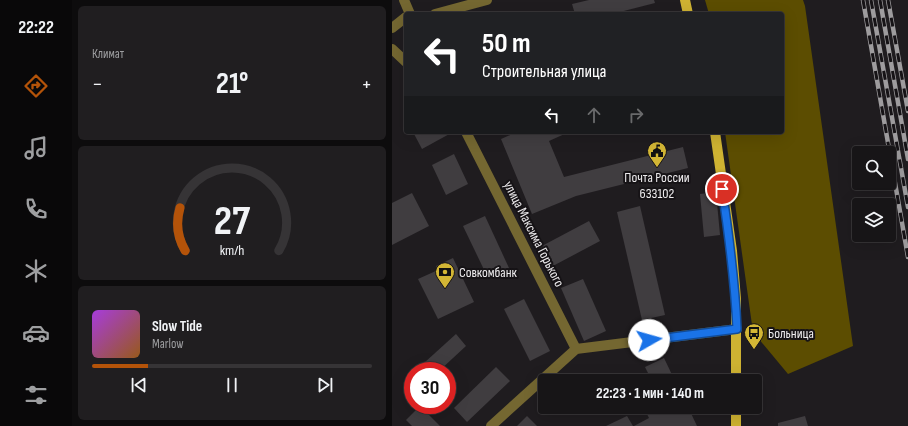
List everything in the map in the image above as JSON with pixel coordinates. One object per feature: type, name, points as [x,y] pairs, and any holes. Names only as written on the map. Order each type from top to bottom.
[{"type":"main road","points":[[685,0],[688,12]]},
{"type":"main road","points":[[715,134],[732,251],[736,299],[736,374]]},
{"type":"main road","points":[[736,414],[736,426]]},
{"type":"street","points":[[404,0],[409,12]]},
{"type":"street","points":[[442,12],[487,0]]},
{"type":"street","points":[[392,28],[404,19]]},
{"type":"street","points":[[392,49],[404,60]]},
{"type":"street","name":"улица Максима Горького","points":[[467,134],[576,350]]},
{"type":"street","points":[[491,426],[576,350],[737,329]]},
{"type":"shaded area","points":[[705,0],[803,0],[805,6],[853,346],[788,374],[753,332],[725,134],[784,134],[784,12],[708,12]]},
{"type":"building","points":[[589,0],[654,0],[655,3],[620,12],[574,12],[572,4]]},
{"type":"building","points":[[414,134],[449,134],[422,149]]},
{"type":"building","points":[[512,134],[565,134],[549,141],[564,177],[683,147],[688,168],[576,196],[532,214],[501,139]]},
{"type":"building","points":[[454,154],[468,184],[446,195],[432,165]]},
{"type":"building","points":[[716,192],[720,235],[704,237],[700,194]]},
{"type":"building","points":[[412,193],[429,226],[392,245],[392,203]]},
{"type":"building","points":[[640,206],[665,315],[642,320],[617,212]]},
{"type":"building","points":[[485,216],[509,268],[488,278],[463,226]]},
{"type":"building","points":[[589,221],[600,241],[551,267],[540,247]]},
{"type":"building","points":[[453,258],[474,302],[438,319],[418,279],[438,270],[436,266]]},
{"type":"building","points":[[583,279],[606,331],[584,341],[561,288]]},
{"type":"building","points":[[524,299],[550,351],[530,361],[504,309]]},
{"type":"building","points":[[456,334],[466,346],[449,362],[425,362]]},
{"type":"building","points":[[664,358],[672,374],[648,374],[645,367]]},
{"type":"building","points":[[496,367],[510,381],[467,422],[456,410],[456,406]]},
{"type":"building","points":[[412,414],[428,414],[440,426],[412,426],[406,420]]},
{"type":"building","points":[[647,414],[691,414],[697,426],[634,426],[649,418]]},
{"type":"building","points":[[527,416],[537,426],[517,426]]},
{"type":"building","points":[[627,416],[633,426],[606,426]]},
{"type":"building","points":[[805,416],[808,426],[778,426],[778,423]]},
{"type":"railway","points":[[863,0],[908,257]]},
{"type":"railway","points":[[871,0],[908,207]]},
{"type":"railway","points":[[880,0],[908,159]]},
{"type":"railway","points":[[888,0],[908,111]]},
{"type":"place","name":"Почта России 633102","points":[[657,168]]},
{"type":"place","name":"Совкомбанк","points":[[445,289]]},
{"type":"place","name":"Больница","points":[[754,350]]},
{"type":"route","points":[[649,340],[737,329],[732,251],[722,189]]}]
